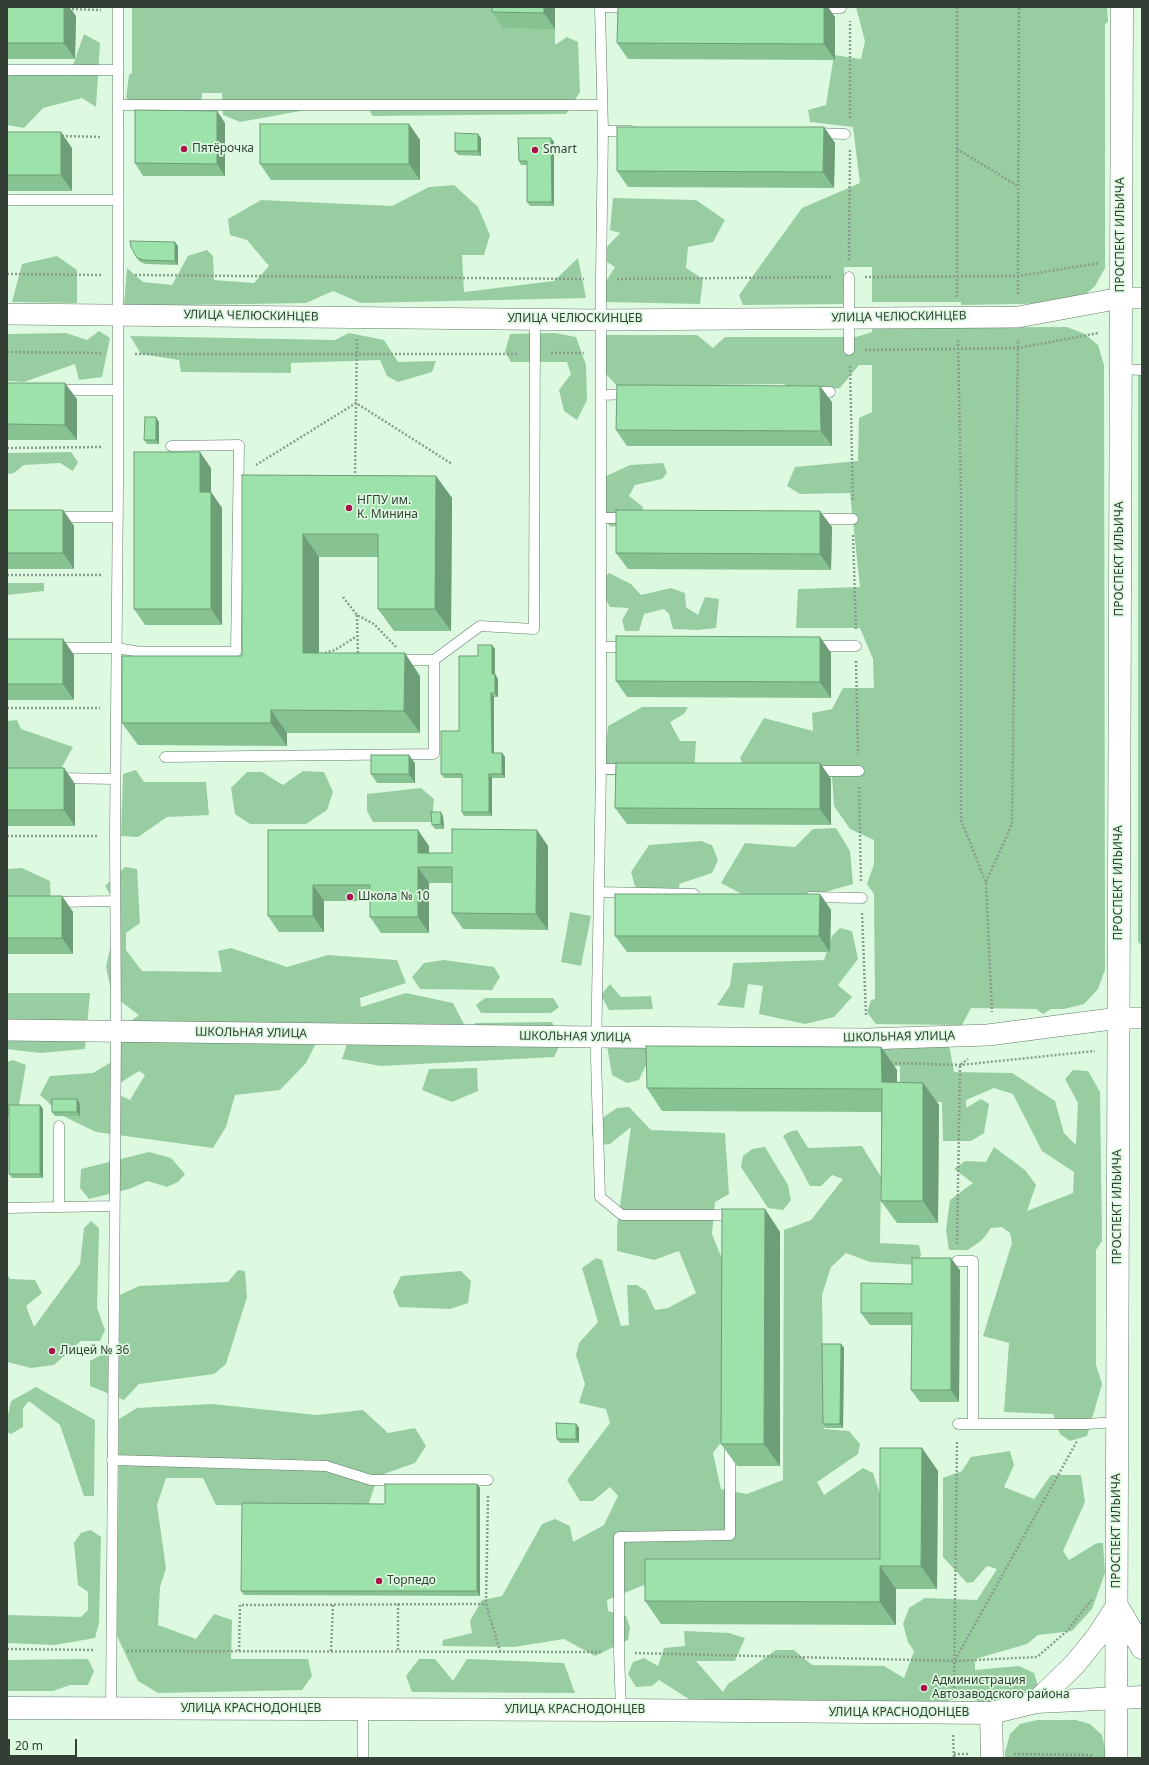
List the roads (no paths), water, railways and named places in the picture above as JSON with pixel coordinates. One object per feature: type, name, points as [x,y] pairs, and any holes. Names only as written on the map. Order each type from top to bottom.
[{"type":"street","name":"ПРОСПЕКТ ИЛЬИЧА","points":[[1107,1756],[1117,1698],[1121,370],[1132,298],[1122,7]]},
{"type":"street","name":"УЛИЦА ЧЕЛЮСКИНЦЕВ","points":[[7,314],[601,320],[1018,317],[1132,298]]},
{"type":"street","name":"ШКОЛЬНАЯ УЛИЦА","points":[[7,1030],[866,1039],[988,1035],[1119,1018],[1142,1018]]},
{"type":"street","points":[[1036,1702],[1076,1664],[1097,1637],[1117,1606],[1142,1648]]},
{"type":"street","name":"УЛИЦА КРАСНОДОНЦЕВ","points":[[7,1708],[991,1713],[1036,1702],[1142,1697]]},
{"type":"street","points":[[991,1713],[1001,1756]]},
{"type":"lane","points":[[639,7],[600,7],[602,105],[601,769],[597,1037],[600,1196],[622,1215],[729,1215],[729,1230]]},
{"type":"lane","points":[[802,8],[841,8]]},
{"type":"lane","points":[[111,1708],[116,1032],[115,779],[118,517],[118,9]]},
{"type":"lane","points":[[7,70],[118,70]]},
{"type":"lane","points":[[118,105],[602,105]]},
{"type":"lane","points":[[602,131],[642,131]]},
{"type":"lane","points":[[806,133],[845,134]]},
{"type":"lane","points":[[7,200],[118,200]]},
{"type":"lane","points":[[849,277],[849,350]]},
{"type":"lane","points":[[407,660],[434,660],[480,626],[534,629],[535,319]]},
{"type":"lane","points":[[1121,370],[1142,370]]},
{"type":"lane","points":[[45,390],[117,390]]},
{"type":"lane","points":[[798,393],[830,392]]},
{"type":"lane","points":[[601,395],[640,394]]},
{"type":"lane","points":[[44,648],[117,648],[140,652],[236,652],[239,445],[171,446]]},
{"type":"lane","points":[[47,517],[118,517]]},
{"type":"lane","points":[[601,518],[640,518]]},
{"type":"lane","points":[[806,519],[853,519]]},
{"type":"lane","points":[[800,646],[856,646]]},
{"type":"lane","points":[[600,647],[640,647]]},
{"type":"lane","points":[[165,757],[434,754],[434,660]]},
{"type":"lane","points":[[601,769],[640,770]]},
{"type":"lane","points":[[804,771],[858,771]]},
{"type":"lane","points":[[46,778],[115,779]]},
{"type":"lane","points":[[599,892],[702,894]]},
{"type":"lane","points":[[798,897],[862,898]]},
{"type":"lane","points":[[45,902],[115,901]]},
{"type":"lane","points":[[59,1126],[59,1207]]},
{"type":"lane","points":[[7,1208],[114,1206]]},
{"type":"lane","points":[[957,1261],[973,1261],[973,1424]]},
{"type":"lane","points":[[958,1424],[1086,1424],[1117,1422]]},
{"type":"lane","points":[[621,1710],[619,1652],[619,1537],[730,1535],[730,1434]]},
{"type":"lane","points":[[112,1460],[326,1466],[371,1480],[488,1480]]},
{"type":"lane","points":[[363,1710],[363,1758]]},
{"type":"place","name":"Пятёрочка","points":[[184,149]]},
{"type":"place","name":"Smart","points":[[535,150]]},
{"type":"place","name":"НГПУ им. К. Минина","points":[[349,508]]},
{"type":"place","name":"Школа № 10","points":[[350,897]]},
{"type":"place","name":"Лицей № 36","points":[[52,1351]]},
{"type":"place","name":"Торпедо","points":[[379,1581]]},
{"type":"place","name":"Администрация Автозаводского района","points":[[924,1688]]}]
